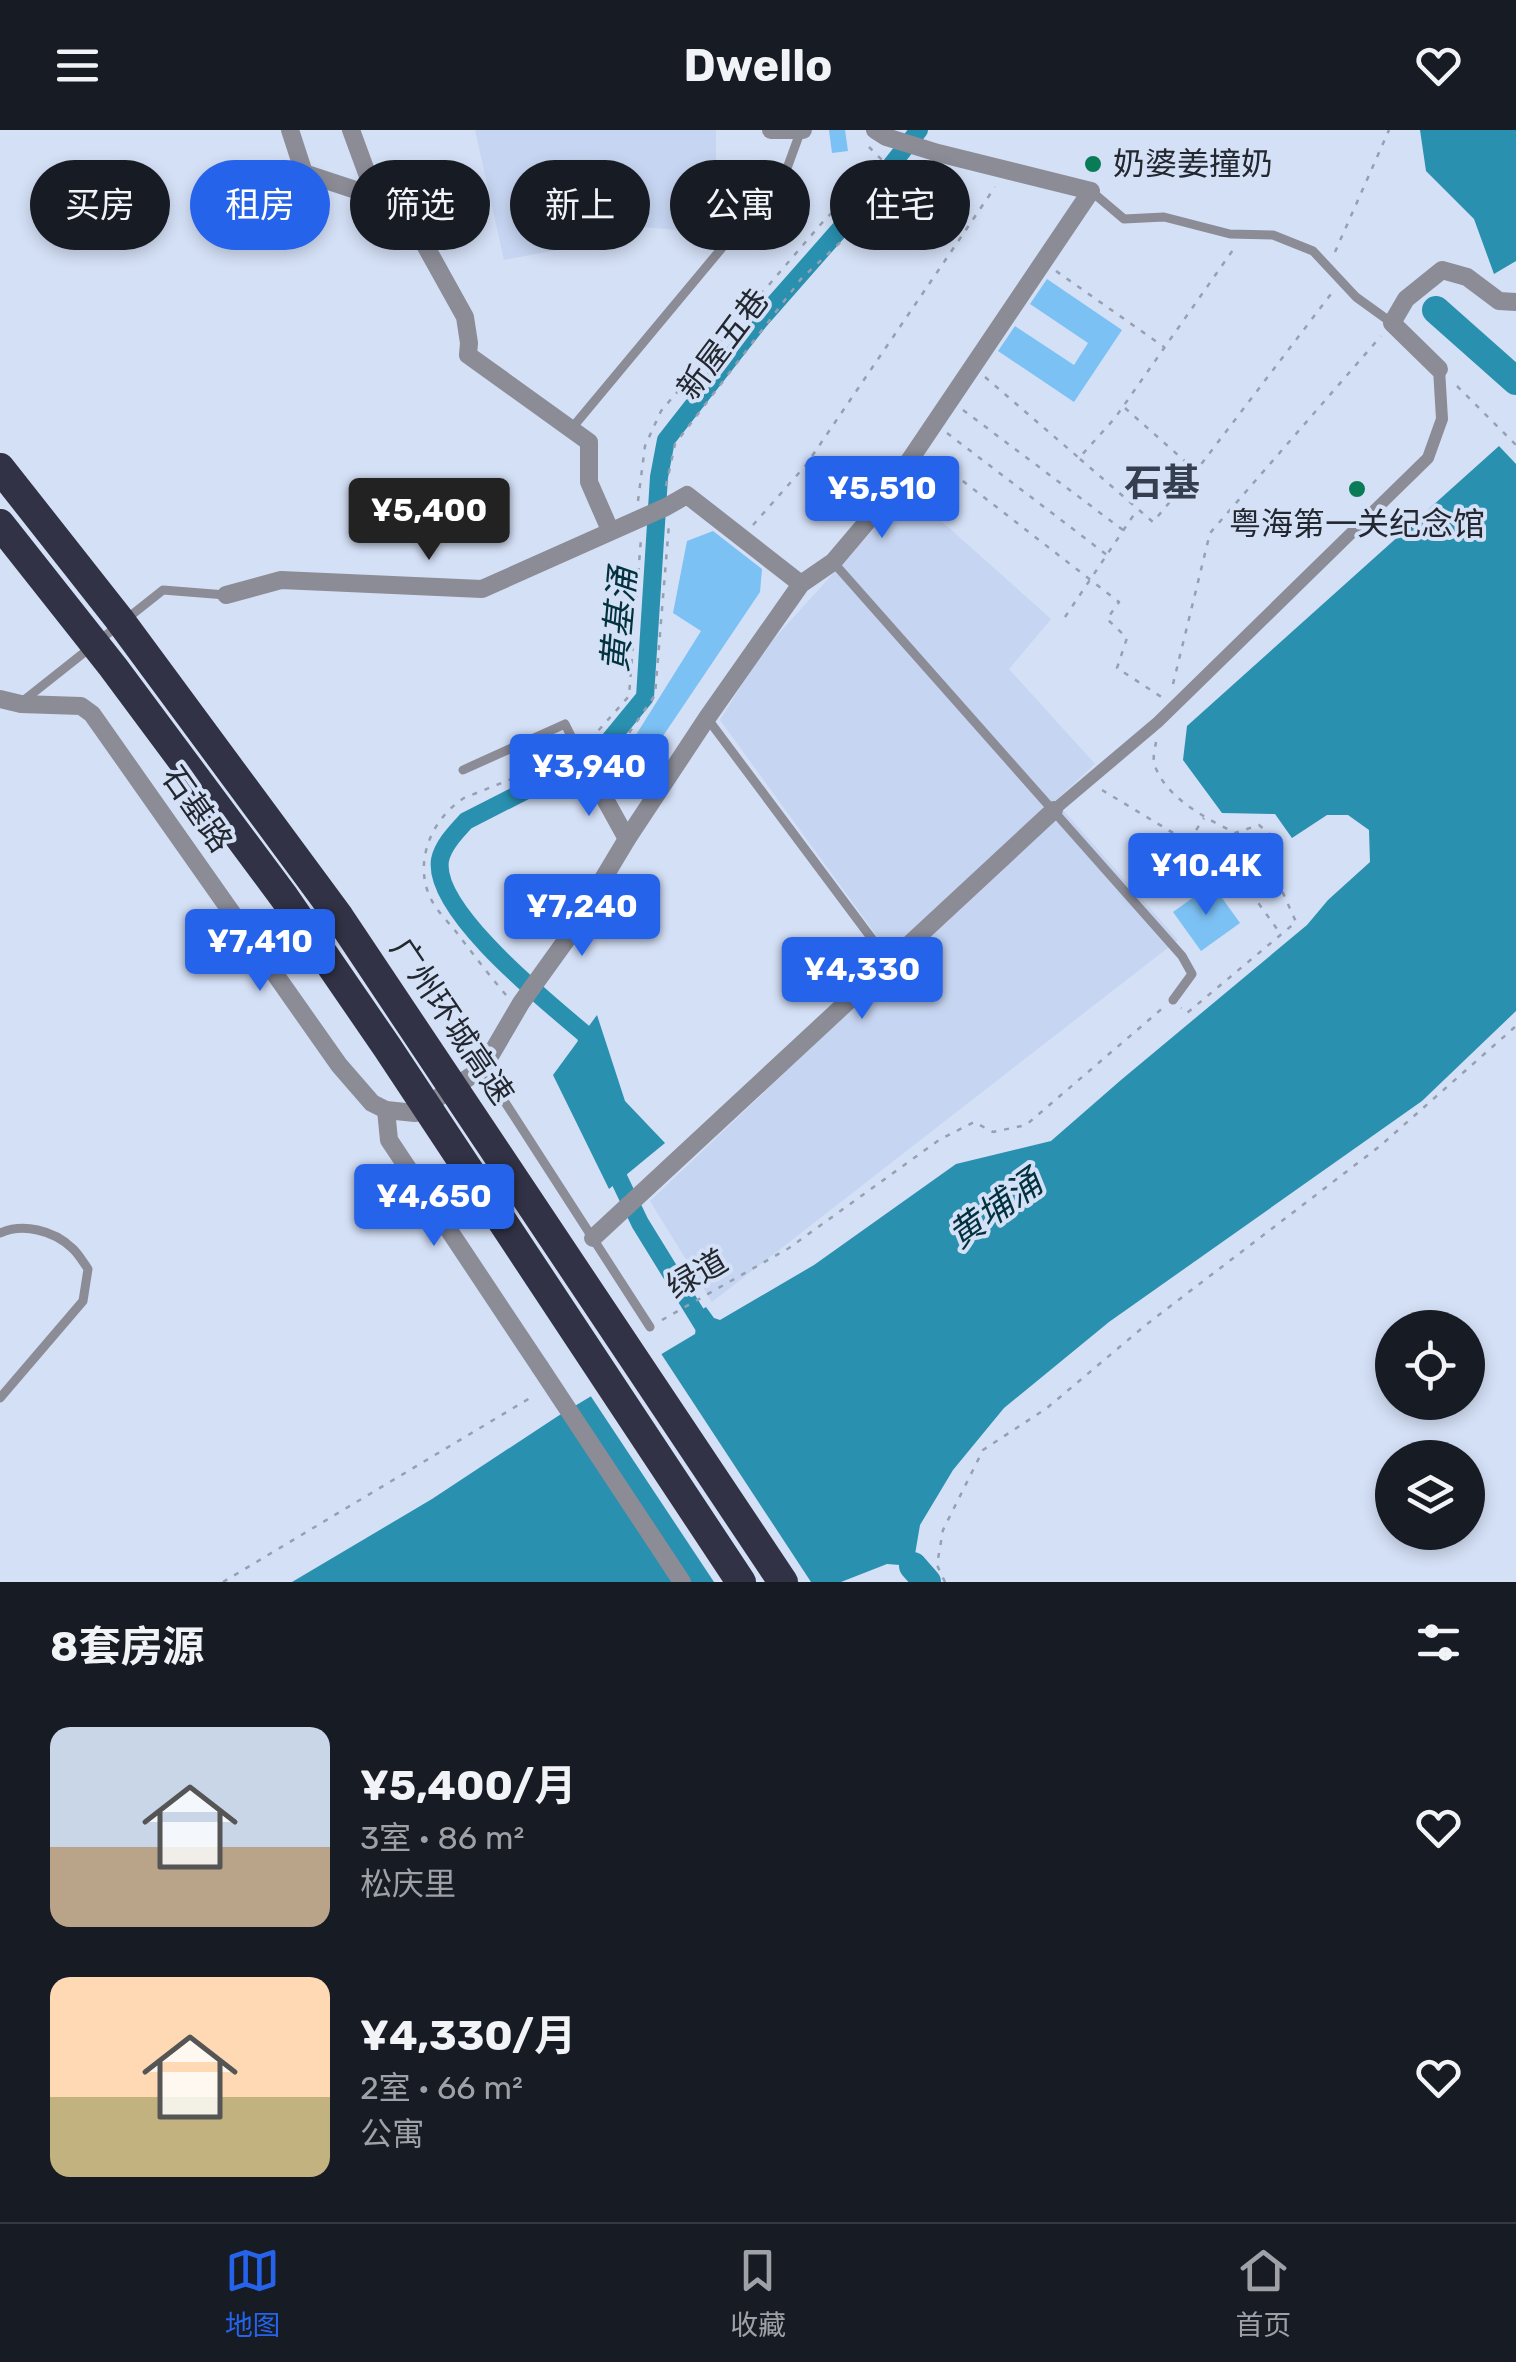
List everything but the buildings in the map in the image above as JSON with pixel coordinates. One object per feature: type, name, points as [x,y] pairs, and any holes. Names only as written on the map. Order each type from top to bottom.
[{"type":"highway","name":"广州环城高速","points":[[0,468],[119,619],[340,916],[784,1582]]},
{"type":"highway","points":[[0,524],[284,897],[741,1582]]},
{"type":"street","points":[[290,130],[304,173],[350,188]]},
{"type":"street","points":[[351,130],[362,160]]},
{"type":"street","points":[[770,130],[802,130]]},
{"type":"street","points":[[682,1582],[389,1140],[386,1110],[415,1113],[484,1068],[577,908],[707,718],[801,584],[833,562],[872,516],[1091,191],[875,136]]},
{"type":"street","points":[[428,250],[465,318],[468,355],[589,442],[588,482],[610,530]]},
{"type":"street","points":[[592,1238],[1164,712],[1428,458],[1442,419],[1439,369],[1392,323],[1406,298],[1442,270],[1467,278],[1499,301],[1516,302]]},
{"type":"street","points":[[226,595],[281,580],[482,589],[687,495],[801,584]]},
{"type":"street","name":"石基路","points":[[0,699],[21,704],[81,706],[92,714],[339,1065],[372,1103],[386,1110]]},
{"type":"street","points":[[579,752],[627,839]]},
{"type":"lane","points":[[572,428],[786,171],[802,130]]},
{"type":"lane","points":[[1091,191],[1124,219],[1164,217],[1230,234],[1272,235],[1312,251],[1356,297],[1392,323]]},
{"type":"lane","points":[[833,562],[1182,956],[1192,974],[1172,1000]]},
{"type":"lane","points":[[21,704],[163,590],[226,595]]},
{"type":"lane","points":[[707,718],[890,963]]},
{"type":"lane","points":[[463,770],[565,724],[579,752]]},
{"type":"lane","points":[[484,1068],[650,1327]]},
{"type":"lane","points":[[0,1233],[13,1227],[40,1230],[72,1247],[88,1268],[83,1301],[0,1398]]},
{"type":"path","points":[[1328,267],[1389,130]]},
{"type":"path","points":[[521,1003],[506,995],[432,901],[423,872],[427,845],[436,824],[450,807],[579,752],[629,696],[642,532],[636,518],[645,446],[662,411],[821,224],[882,160],[872,152],[875,136]]},
{"type":"path","name":"新屋五巷","points":[[592,776],[606,767],[655,695],[670,525],[666,479],[676,444],[800,279],[917,164],[931,166],[934,151]]},
{"type":"path","points":[[742,538],[806,465],[1006,170]]},
{"type":"path","points":[[1078,458],[1123,407],[1244,234]]},
{"type":"path","points":[[1043,262],[1165,348]]},
{"type":"path","points":[[973,366],[1153,522],[1340,280]]},
{"type":"path","points":[[1172,1000],[1187,1013],[1296,922],[1275,875],[1278,841],[1259,825],[1235,833],[1205,817],[1174,795],[1154,764],[1210,533],[1392,323]]},
{"type":"path","points":[[1439,369],[1516,445]]},
{"type":"path","points":[[950,400],[1123,530]]},
{"type":"path","points":[[1123,407],[1196,471]]},
{"type":"path","points":[[934,423],[1106,555]]},
{"type":"path","points":[[918,447],[1119,602],[1107,619],[1127,638],[1117,668],[1164,712]]},
{"type":"path","points":[[1066,618],[1138,509]]},
{"type":"path","points":[[1088,781],[1213,857],[1246,886],[1282,935]]},
{"type":"path","points":[[1188,842],[1205,817]]},
{"type":"path","name":"绿道","points":[[650,1327],[788,1248],[939,1140],[974,1122],[993,1132],[1026,1125],[1172,1000]]},
{"type":"path","points":[[945,1582],[937,1565],[942,1530],[983,1450],[1047,1408],[1147,1324],[1380,1146],[1516,1026]]},
{"type":"path","points":[[223,1582],[540,1392]]},
{"type":"shaded area","points":[[475,130],[716,130],[716,160],[670,160],[670,229],[650,228],[650,160],[510,160],[510,250],[557,250],[504,260],[490,197],[490,160],[482,160]]},
{"type":"shaded area","points":[[908,491],[1051,619],[1009,669],[1095,764],[1055,801],[1178,940],[712,1302],[650,1201],[898,965],[720,720],[762,652]]},
{"type":"water","points":[[1420,130],[1516,130],[1516,261],[1494,274],[1474,219],[1426,171]]},
{"type":"water","name":"黄埔涌","points":[[1499,446],[1516,464],[1516,1011],[1422,1101],[1109,1322],[1004,1408],[953,1470],[920,1525],[913,1566],[887,1564],[841,1582],[292,1582],[695,1334],[693,1315],[706,1307],[720,1320],[814,1265],[956,1164],[1051,1141],[1307,925],[1370,862],[1369,830],[1348,815],[1327,815],[1292,838],[1275,814],[1222,813],[1183,760],[1187,726]]},
{"type":"water","points":[[597,1015],[625,1101],[665,1143],[609,1189],[553,1075]]},
{"type":"pier","points":[[658,1349],[811,1582],[714,1582],[588,1392]]},
{"type":"waterway","name":"黄基涌","points":[[589,1054],[586,1035],[473,930],[442,881],[442,854],[466,821],[599,753],[645,697],[659,477],[666,440],[760,320],[848,220],[919,130]]},
{"type":"waterway","points":[[1436,310],[1516,381]]},
{"type":"waterway","name":"黄基涌","points":[[611,1162],[640,1223],[706,1330]]},
{"type":"waterway","points":[[913,1566],[927,1582]]},
{"type":"place","name":"奶婆姜撞奶","points":[[1093,164]]},
{"type":"place","name":"粤海第一关纪念馆","points":[[1357,489]]},
{"type":"district","name":"石基","points":[[1162,483]]}]
